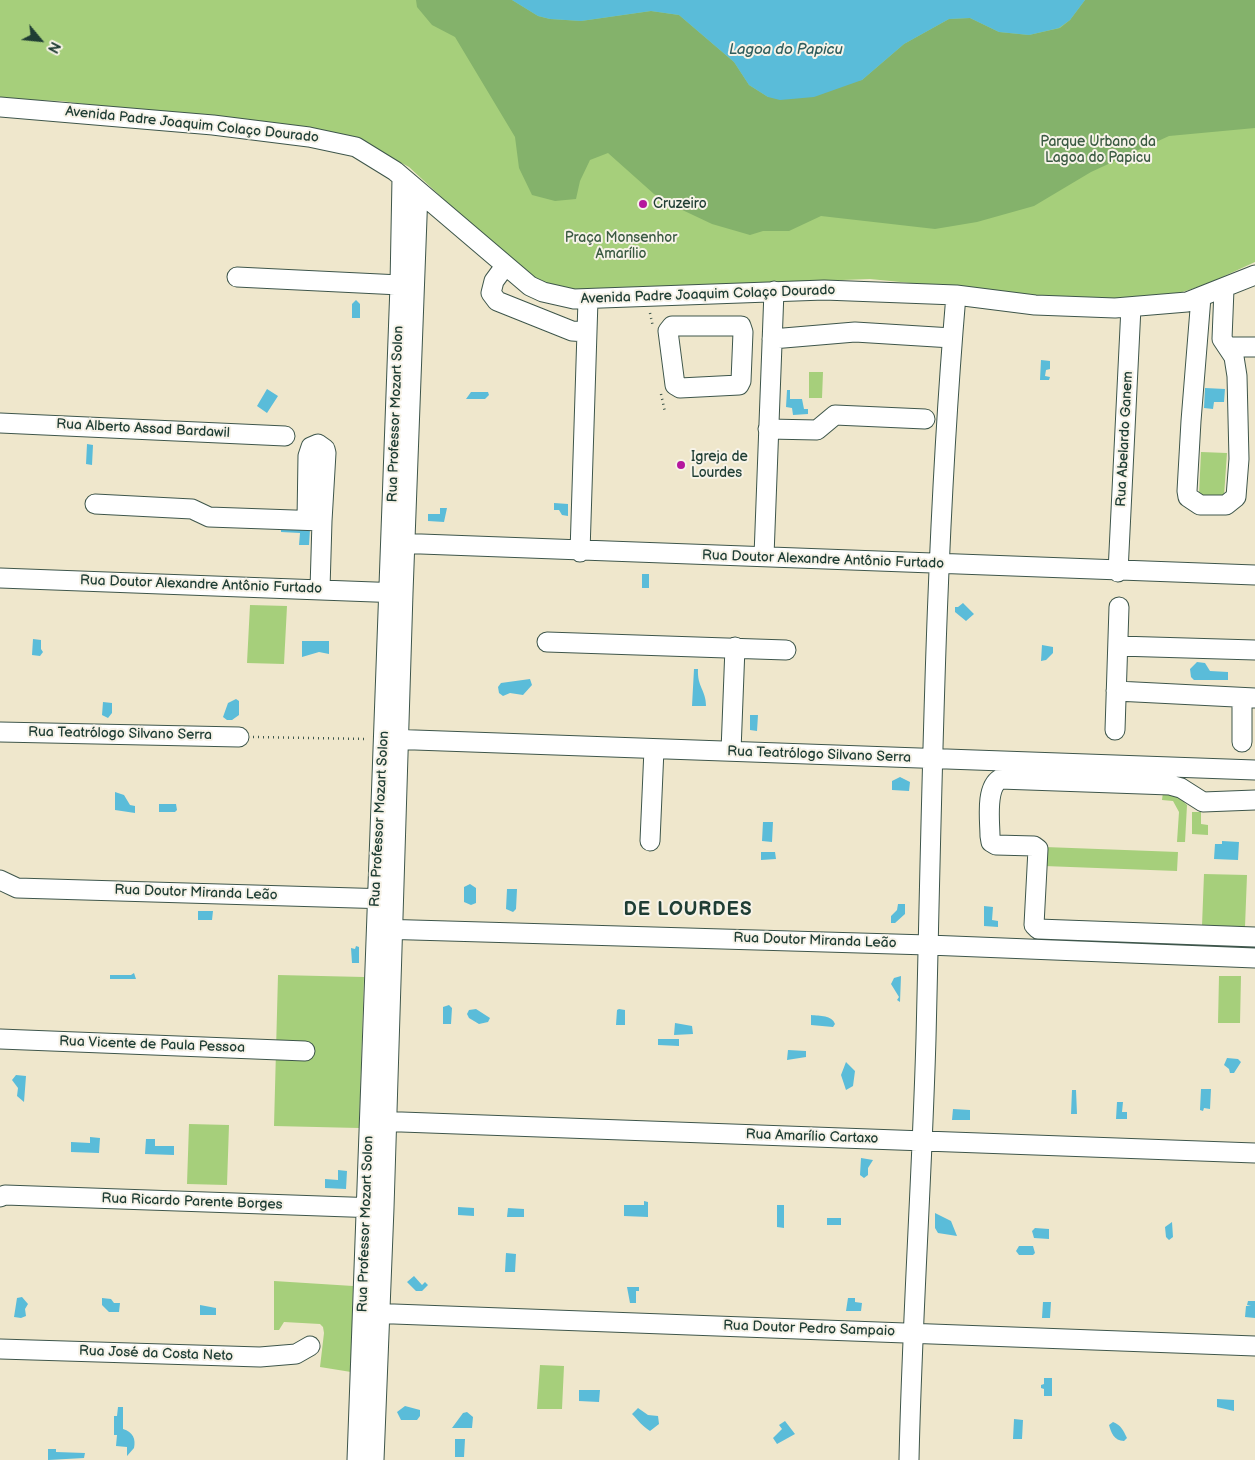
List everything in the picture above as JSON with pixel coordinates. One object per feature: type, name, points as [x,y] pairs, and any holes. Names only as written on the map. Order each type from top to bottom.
[{"type":"street","name":"Avenida Padre Joaquim Colaço Dourado","points":[[0,107],[213,125],[325,139],[362,150],[387,165],[530,286],[543,292],[574,299],[588,300],[824,290],[956,295],[1035,305],[1131,307],[1187,302],[1255,276]]},
{"type":"street","name":"Rua Professor Mozart Solon","points":[[398,543],[402,178]]},
{"type":"street","name":"Rua Professor Mozart Solon","points":[[357,1460],[371,1314],[398,543],[418,191]]},
{"type":"street","points":[[505,266],[492,287],[491,293],[497,301],[572,331],[587,332]]},
{"type":"street","points":[[237,277],[400,285]]},
{"type":"street","points":[[1202,297],[1197,339],[1187,491],[1188,497],[1200,505],[1226,505],[1232,502],[1238,490],[1239,459],[1237,376],[1234,357],[1226,343],[1224,289]]},
{"type":"street","points":[[764,556],[774,291]]},
{"type":"street","points":[[909,1460],[912,1333],[923,1141],[939,564],[956,295]]},
{"type":"street","points":[[580,552],[588,300]]},
{"type":"street","name":"Rua Abelardo Ganem","points":[[1118,572],[1131,307]]},
{"type":"street","points":[[672,326],[740,326],[743,332],[742,357],[741,381],[739,385],[677,387],[674,383],[673,359],[668,331],[672,326]]},
{"type":"street","points":[[742,357],[772,348],[855,332],[952,338]]},
{"type":"street","points":[[1197,339],[1255,347]]},
{"type":"street","points":[[768,429],[816,430],[834,415],[925,419]]},
{"type":"street","name":"Rua Alberto Assad Bardawil","points":[[0,423],[285,436]]},
{"type":"street","points":[[95,504],[192,509],[210,517],[315,521],[320,589]]},
{"type":"street","name":"Rua Doutor Alexandre Antônio Furtado","points":[[398,543],[580,552],[764,556],[1118,572],[1255,576]]},
{"type":"street","name":"Rua Doutor Alexandre Antônio Furtado","points":[[0,578],[396,593]]},
{"type":"street","points":[[1115,730],[1119,607]]},
{"type":"street","points":[[547,642],[786,650]]},
{"type":"street","points":[[1118,646],[1255,650]]},
{"type":"street","points":[[731,751],[735,647]]},
{"type":"street","points":[[1116,691],[1249,698],[1242,745],[1243,770],[1233,802]]},
{"type":"street","name":"Rua Teatrólogo Silvano Serra","points":[[0,732],[239,737]]},
{"type":"street","name":"Rua Teatrólogo Silvano Serra","points":[[392,739],[1243,770]]},
{"type":"street","points":[[650,841],[654,749]]},
{"type":"street","points":[[1255,800],[1204,802],[1181,788],[1170,785],[1000,779],[995,782],[991,790],[990,839],[996,845],[1034,846],[1038,849],[1034,925],[1038,929],[1255,937]]},
{"type":"street","name":"Rua Doutor Miranda Leão","points":[[0,880],[17,888],[385,899]]},
{"type":"street","name":"Rua Doutor Miranda Leão","points":[[383,929],[928,945],[1255,958]]},
{"type":"street","name":"Rua Vicente de Paula Pessoa","points":[[0,1039],[305,1050]]},
{"type":"street","name":"Rua Amarílio Cartaxo","points":[[378,1121],[1255,1153]]},
{"type":"street","name":"Rua Ricardo Parente Borges","points":[[0,1197],[5,1195],[376,1208]]},
{"type":"street","name":"Rua Professor Mozart Solon","points":[[371,1314],[374,1460]]},
{"type":"street","name":"Rua Doutor Pedro Sampaio","points":[[371,1314],[1255,1346]]},
{"type":"street","name":"Rua José da Costa Neto","points":[[0,1349],[260,1357],[296,1354],[310,1346]]},
{"type":"path","points":[[239,737],[392,739]]},
{"type":"green space","name":"Parque Urbano da Lagoa do Papicu","points":[[0,0],[1255,0],[1255,262],[1207,284],[1173,295],[1103,302],[870,279],[566,290],[536,280],[519,269],[409,167],[356,139],[158,111],[122,109],[61,101],[0,99]]},
{"type":"green space","points":[[416,0],[512,0],[538,16],[550,19],[581,21],[651,11],[679,15],[734,62],[749,85],[768,97],[862,80],[904,44],[949,19],[970,18],[999,32],[1029,35],[1060,28],[1070,20],[1085,0],[1255,0],[1255,128],[1169,136],[1091,172],[1034,206],[977,222],[935,229],[821,216],[789,231],[763,231],[750,235],[712,224],[676,207],[654,194],[608,153],[590,160],[580,181],[576,199],[555,201],[532,195],[519,168],[515,137],[455,37],[432,25],[417,7]]},
{"type":"green space","points":[[809,372],[823,372],[822,398],[809,398]]},
{"type":"green space","points":[[1201,452],[1227,453],[1224,496],[1199,495]]},
{"type":"green space","points":[[250,605],[287,606],[284,664],[247,663]]},
{"type":"green space","points":[[1163,792],[1175,793],[1187,805],[1185,842],[1177,842],[1179,812],[1173,801],[1162,800]]},
{"type":"green space","points":[[1192,812],[1201,812],[1201,824],[1208,825],[1208,835],[1192,834]]},
{"type":"green space","points":[[1045,847],[1178,852],[1177,871],[1044,866]]},
{"type":"green space","points":[[1204,874],[1247,875],[1245,927],[1202,926]]},
{"type":"green space","points":[[278,975],[364,977],[359,1128],[274,1126]]},
{"type":"green space","points":[[1219,976],[1241,976],[1240,1023],[1218,1023]]},
{"type":"green space","points":[[189,1124],[229,1125],[227,1185],[187,1184]]},
{"type":"green space","points":[[274,1281],[353,1286],[351,1372],[320,1367],[324,1333],[323,1327],[320,1324],[284,1322],[279,1330],[274,1330]]},
{"type":"green space","points":[[540,1365],[564,1366],[562,1409],[537,1409]]},
{"type":"water","name":"Lagoa do Papicu","points":[[512,0],[1085,0],[1070,20],[1059,28],[1029,35],[999,32],[970,18],[949,19],[904,44],[862,80],[814,97],[780,100],[768,97],[749,85],[734,62],[679,15],[651,11],[581,21],[550,19],[538,16]]},
{"type":"water","points":[[356,300],[360,304],[360,318],[352,318],[352,304]]},
{"type":"water","points":[[1041,360],[1050,361],[1050,369],[1046,370],[1045,376],[1050,377],[1049,380],[1040,380]]},
{"type":"water","points":[[1205,388],[1225,389],[1224,402],[1214,402],[1213,409],[1204,408]]},
{"type":"water","points":[[267,389],[278,396],[267,413],[257,406]]},
{"type":"water","points":[[787,390],[790,390],[790,399],[802,399],[804,409],[808,409],[808,414],[793,415],[792,408],[786,407]]},
{"type":"water","points":[[471,392],[488,392],[489,395],[485,399],[466,399]]},
{"type":"water","points":[[87,444],[93,445],[92,465],[86,464]]},
{"type":"water","points":[[554,503],[568,504],[568,516],[562,515],[559,510],[554,510]]},
{"type":"water","points":[[440,508],[447,508],[444,522],[428,521],[428,514],[440,514]]},
{"type":"water","points":[[281,528],[310,529],[309,545],[299,545],[300,533],[281,532]]},
{"type":"water","points":[[642,574],[649,574],[649,588],[642,588]]},
{"type":"water","points":[[963,603],[974,614],[966,621],[955,612],[955,607]]},
{"type":"water","points":[[33,639],[41,640],[43,652],[40,656],[32,655]]},
{"type":"water","points":[[302,641],[329,641],[329,654],[319,652],[302,657]]},
{"type":"water","points":[[1042,645],[1053,647],[1053,653],[1046,660],[1041,661]]},
{"type":"water","points":[[1197,662],[1205,663],[1210,671],[1228,672],[1228,680],[1194,680],[1191,677],[1190,669]]},
{"type":"water","points":[[694,669],[698,669],[706,706],[692,706]]},
{"type":"water","points":[[530,679],[532,685],[523,695],[510,693],[503,696],[499,693],[498,687],[501,683]]},
{"type":"water","points":[[236,699],[239,701],[239,715],[232,720],[227,720],[223,717],[228,703]]},
{"type":"water","points":[[103,702],[112,703],[112,713],[108,718],[102,715]]},
{"type":"water","points":[[750,715],[758,715],[757,731],[750,730]]},
{"type":"water","points":[[900,777],[910,782],[909,791],[892,790],[892,781]]},
{"type":"water","points":[[115,792],[124,795],[130,805],[135,806],[135,813],[115,810]]},
{"type":"water","points":[[159,804],[176,804],[177,810],[175,812],[159,812]]},
{"type":"water","points":[[763,822],[773,822],[772,842],[762,841]]},
{"type":"water","points":[[1222,841],[1239,842],[1238,860],[1214,859],[1215,844],[1222,844]]},
{"type":"water","points":[[761,852],[775,852],[776,859],[761,860]]},
{"type":"water","points":[[470,884],[476,888],[476,903],[471,905],[464,902],[464,887]]},
{"type":"water","points":[[507,889],[517,889],[516,909],[513,912],[506,909]]},
{"type":"water","points":[[898,904],[905,904],[905,914],[895,923],[891,923],[891,916],[897,910]]},
{"type":"water","points":[[984,906],[993,907],[992,920],[998,921],[998,927],[984,926]]},
{"type":"water","points":[[198,911],[213,911],[212,920],[198,920]]},
{"type":"water","points":[[356,946],[359,947],[359,963],[352,963],[351,948],[355,949]]},
{"type":"water","points":[[134,973],[136,979],[110,979],[110,975],[131,975]]},
{"type":"water","points":[[901,976],[900,1002],[897,1000],[899,997],[891,984],[894,978]]},
{"type":"water","points":[[449,1005],[452,1008],[451,1024],[443,1024],[443,1007]]},
{"type":"water","points":[[476,1009],[490,1018],[488,1022],[479,1024],[469,1018],[467,1014],[469,1010]]},
{"type":"water","points":[[617,1010],[625,1010],[625,1025],[616,1025]]},
{"type":"water","points":[[811,1015],[828,1017],[835,1024],[833,1027],[811,1025]]},
{"type":"water","points":[[675,1023],[692,1026],[693,1034],[674,1035]]},
{"type":"water","points":[[658,1039],[679,1039],[679,1046],[658,1045]]},
{"type":"water","points":[[788,1050],[806,1051],[806,1057],[787,1060]]},
{"type":"water","points":[[1227,1058],[1238,1059],[1241,1062],[1234,1073],[1230,1073],[1229,1069],[1224,1065]]},
{"type":"water","points":[[846,1062],[855,1071],[853,1086],[846,1090],[841,1075]]},
{"type":"water","points":[[16,1075],[26,1076],[24,1102],[17,1096],[18,1088],[12,1080]]},
{"type":"water","points":[[1201,1089],[1211,1089],[1210,1109],[1204,1108],[1203,1111],[1200,1110]]},
{"type":"water","points":[[1072,1090],[1076,1090],[1077,1114],[1071,1114]]},
{"type":"water","points":[[1117,1102],[1123,1102],[1122,1112],[1127,1112],[1127,1119],[1116,1119]]},
{"type":"water","points":[[953,1109],[970,1110],[970,1120],[952,1120]]},
{"type":"water","points":[[90,1137],[100,1138],[99,1153],[71,1152],[71,1142],[90,1143]]},
{"type":"water","points":[[146,1139],[155,1139],[155,1146],[174,1146],[174,1155],[145,1154]]},
{"type":"water","points":[[861,1158],[873,1160],[868,1168],[868,1175],[864,1178],[860,1175]]},
{"type":"water","points":[[338,1170],[347,1171],[346,1189],[325,1188],[325,1179],[338,1180]]},
{"type":"water","points":[[644,1201],[648,1202],[648,1217],[624,1216],[624,1205],[644,1205]]},
{"type":"water","points":[[777,1205],[784,1205],[784,1228],[777,1227]]},
{"type":"water","points":[[458,1207],[474,1208],[474,1216],[458,1215]]},
{"type":"water","points":[[508,1208],[524,1209],[524,1217],[507,1217]]},
{"type":"water","points":[[935,1213],[951,1221],[957,1236],[938,1233],[935,1228]]},
{"type":"water","points":[[827,1218],[841,1218],[841,1225],[827,1225]]},
{"type":"water","points":[[1172,1222],[1173,1237],[1169,1240],[1166,1237],[1165,1227]]},
{"type":"water","points":[[1035,1228],[1049,1229],[1049,1239],[1034,1238],[1032,1231]]},
{"type":"water","points":[[1019,1246],[1033,1246],[1035,1253],[1033,1255],[1019,1255],[1016,1251]]},
{"type":"water","points":[[506,1253],[516,1254],[515,1272],[505,1272]]},
{"type":"water","points":[[414,1276],[422,1285],[425,1282],[428,1285],[422,1291],[416,1291],[407,1282]]},
{"type":"water","points":[[627,1287],[639,1287],[639,1291],[636,1291],[636,1303],[630,1303]]},
{"type":"water","points":[[22,1297],[28,1304],[25,1309],[26,1316],[21,1318],[14,1317],[17,1298]]},
{"type":"water","points":[[102,1298],[111,1299],[114,1303],[120,1303],[119,1312],[109,1312],[102,1305]]},
{"type":"water","points":[[848,1298],[855,1298],[855,1302],[862,1303],[861,1311],[846,1311]]},
{"type":"water","points":[[1248,1301],[1255,1301],[1255,1318],[1245,1317],[1246,1306],[1251,1306],[1247,1305]]},
{"type":"water","points":[[1043,1302],[1051,1302],[1050,1318],[1042,1318]]},
{"type":"water","points":[[200,1305],[216,1308],[216,1315],[200,1315]]},
{"type":"water","points":[[1044,1378],[1052,1378],[1052,1396],[1044,1396],[1044,1389],[1041,1388],[1041,1385],[1044,1384]]},
{"type":"water","points":[[579,1390],[600,1390],[599,1402],[579,1401]]},
{"type":"water","points":[[1217,1399],[1234,1400],[1234,1411],[1217,1407]]},
{"type":"water","points":[[405,1406],[420,1410],[420,1416],[417,1420],[401,1420],[397,1412]]},
{"type":"water","points":[[118,1407],[123,1407],[123,1429],[131,1434],[135,1442],[134,1448],[127,1456],[127,1447],[116,1446],[117,1435],[114,1435],[114,1416],[117,1416]]},
{"type":"water","points":[[638,1408],[648,1415],[658,1416],[659,1424],[650,1431],[647,1429],[632,1414]]},
{"type":"water","points":[[467,1412],[473,1417],[472,1428],[452,1428],[463,1413]]},
{"type":"water","points":[[1014,1419],[1023,1420],[1022,1439],[1013,1439]]},
{"type":"water","points":[[785,1421],[795,1434],[777,1444],[773,1438],[782,1429],[779,1425]]},
{"type":"water","points":[[1113,1422],[1123,1430],[1127,1438],[1124,1441],[1115,1438],[1112,1433],[1109,1425]]},
{"type":"water","points":[[455,1439],[465,1439],[464,1457],[455,1457]]},
{"type":"water","points":[[48,1449],[56,1449],[56,1452],[85,1453],[84,1458],[48,1460]]},
{"type":"place","name":"Cruzeiro","points":[[643,204]]},
{"type":"place","name":"Igreja de Lourdes","points":[[681,465]]},
{"type":"district","name":"DE LOURDES","points":[[688,910]]},
{"type":"park label","name":"Praça Monsenhor Amarílio","points":[[621,246]]}]
